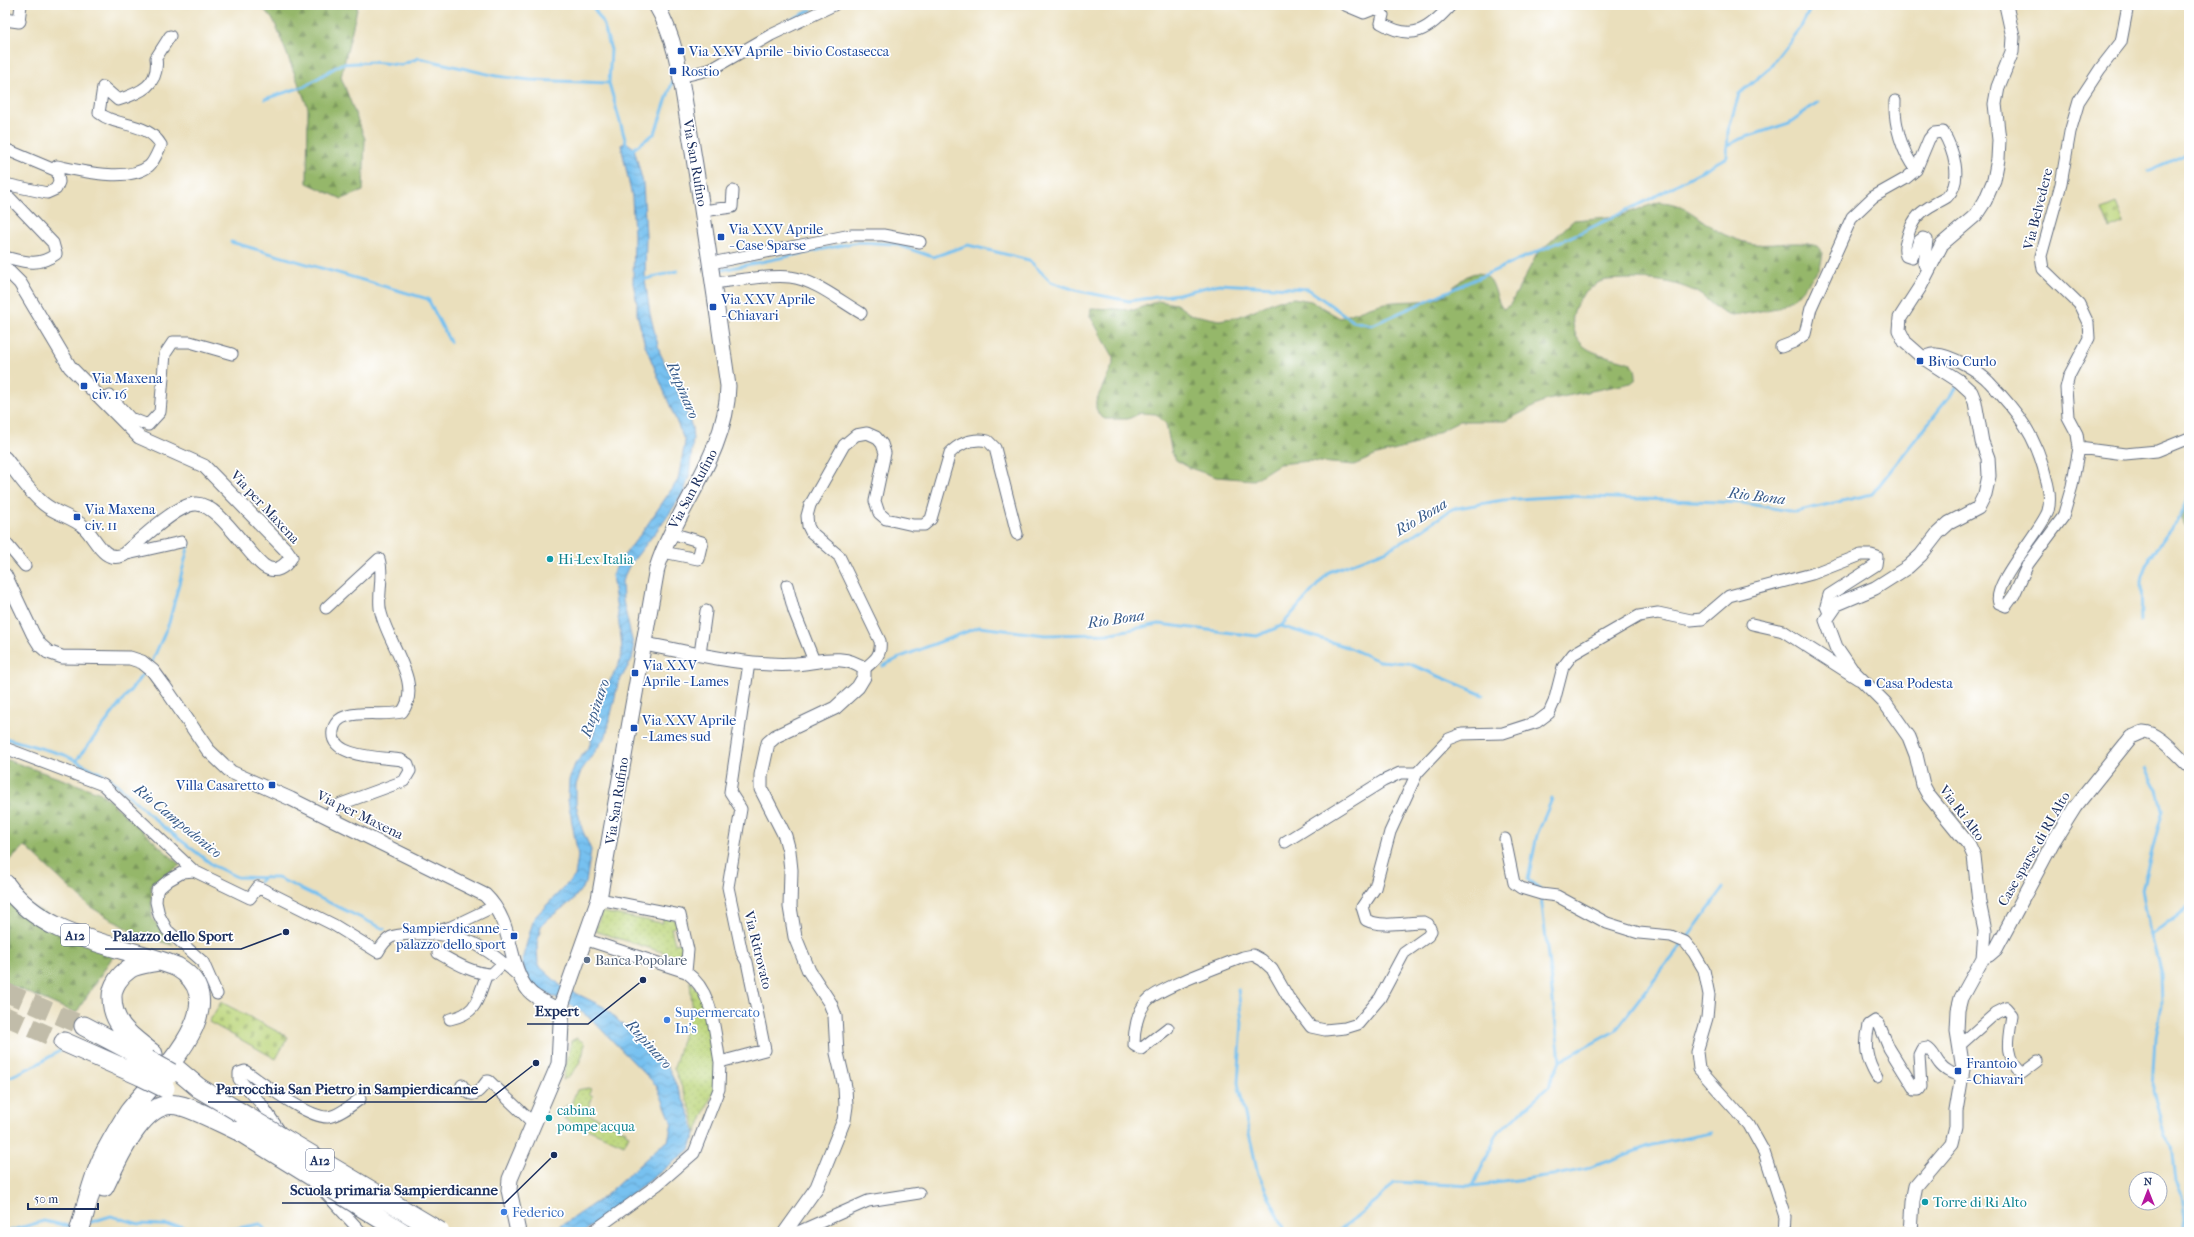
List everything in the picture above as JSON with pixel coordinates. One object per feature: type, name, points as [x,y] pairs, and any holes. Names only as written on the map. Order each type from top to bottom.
[{"type":"highway","name":"A12","points":[[5,884],[35,916],[61,929],[158,961],[184,972],[195,984],[200,1002],[193,1030],[177,1053],[129,1112],[105,1152],[91,1190],[80,1232]]},
{"type":"highway","name":"A12","points":[[147,1063],[116,1020],[112,1010],[112,993],[117,980],[130,968],[158,961]]},
{"type":"highway","name":"A12","points":[[84,1026],[170,1076],[187,1097],[402,1232]]},
{"type":"highway","name":"A12","points":[[64,1042],[147,1063],[170,1076]]},
{"type":"highway","name":"A12","points":[[80,1232],[101,1194],[119,1156],[139,1124],[158,1108],[187,1097],[440,1232]]},
{"type":"main road","name":"Via San Rufino","points":[[518,1232],[509,1190],[510,1179],[559,1064],[562,1007],[566,989],[599,899],[657,568],[671,532],[716,449],[728,405],[728,386],[714,283],[680,77],[671,37],[656,5]]},
{"type":"street","points":[[5,19],[19,21],[21,5]]},
{"type":"street","points":[[680,77],[712,69],[771,35],[834,5]]},
{"type":"street","points":[[1344,5],[1364,13],[1374,9],[1380,10],[1382,15],[1381,23],[1396,32],[1416,33],[1439,18],[1451,5]]},
{"type":"street","points":[[1168,1028],[1141,1049],[1134,1045],[1134,1034],[1140,1013],[1148,1000],[1164,990],[1243,957],[1253,955],[1262,960],[1272,969],[1288,997],[1312,1027],[1325,1030],[1358,1024],[1380,998],[1404,953],[1428,936],[1431,931],[1428,924],[1424,922],[1390,924],[1371,922],[1366,920],[1362,907],[1375,888],[1390,832],[1417,773],[1449,739],[1462,734],[1503,733],[1537,722],[1549,713],[1554,702],[1563,667],[1568,658],[1639,616],[1658,613],[1691,620],[1702,619],[1729,596],[1812,574],[1860,555],[1871,555],[1877,557],[1876,565],[1829,595],[1826,606],[1829,613],[1837,604],[1875,588],[1908,567],[1921,555],[1938,533],[1949,523],[1974,510],[1981,503],[1987,485],[1989,468],[1975,402],[1971,392],[1959,381],[1922,357],[1904,342],[1899,330],[1900,318],[1920,287],[1928,267],[1942,244],[1976,214],[1985,201],[1994,180],[1998,159],[1999,140],[1995,104],[1998,87],[2012,52],[2013,37],[2006,5]]},
{"type":"street","name":"Via Belvedere","points":[[1922,357],[1935,353],[1944,355],[1984,377],[2026,425],[2038,449],[2048,485],[2048,510],[2045,518],[2016,560],[1998,595],[1998,601],[2002,605],[2006,606],[2009,604],[2028,564],[2062,516],[2072,486],[2079,448],[2077,434],[2068,417],[2066,388],[2069,376],[2089,338],[2088,323],[2079,304],[2043,269],[2040,256],[2061,184],[2070,132],[2079,101],[2100,68],[2121,42],[2128,5]]},
{"type":"street","points":[[5,184],[47,193],[56,189],[59,182],[57,166],[89,172],[125,174],[138,172],[150,166],[161,145],[156,136],[138,126],[106,119],[99,113],[102,87],[118,100],[141,93],[152,80],[157,68],[156,58],[170,36]]},
{"type":"street","points":[[1895,101],[1894,112],[1907,159],[1916,170]]},
{"type":"street","points":[[1780,347],[1794,342],[1805,334],[1811,308],[1852,217],[1873,197],[1905,179],[1916,170],[1929,139],[1934,133],[1942,132],[1950,143],[1956,172],[1954,188],[1947,198],[1916,216],[1910,227],[1904,250],[1906,256],[1912,258],[1919,241],[1923,238],[1927,240],[1924,264],[1928,267]]},
{"type":"street","points":[[5,149],[57,171]]},
{"type":"street","points":[[703,211],[732,207],[733,191]]},
{"type":"street","points":[[5,196],[10,198],[53,243],[56,254],[42,262],[29,263],[5,257]]},
{"type":"street","points":[[711,263],[852,235],[883,235],[920,242]]},
{"type":"street","name":"Via per Maxena","points":[[5,268],[20,283],[70,367],[140,437],[204,466],[291,557],[287,565],[279,570],[270,570],[263,566],[233,529],[205,506],[196,503],[182,507],[123,555]]},
{"type":"street","points":[[714,283],[790,276],[817,287],[861,313]]},
{"type":"street","points":[[104,401],[110,396],[130,418],[148,425],[160,412],[165,354],[173,342],[190,342],[232,354]]},
{"type":"street","points":[[785,1232],[817,1187],[835,1148],[844,1120],[845,1094],[837,1053],[835,1016],[830,1003],[809,971],[795,937],[790,907],[791,870],[789,851],[784,836],[761,789],[761,775],[768,743],[776,736],[835,708],[858,687],[864,677],[864,669],[878,657],[881,650],[880,641],[839,556],[811,532],[806,516],[810,504],[844,445],[856,435],[867,433],[876,437],[882,444],[885,453],[875,501],[879,513],[886,519],[913,525],[924,525],[931,519],[950,452],[957,446],[970,440],[988,441],[995,448],[1018,534]]},
{"type":"street","points":[[2079,448],[2125,454],[2157,451],[2189,438]]},
{"type":"street","points":[[5,458],[35,496],[45,505],[83,526],[106,554],[117,557],[181,542]]},
{"type":"street","points":[[662,552],[698,559],[702,542],[671,532]]},
{"type":"street","points":[[5,542],[24,566]]},
{"type":"street","points":[[326,608],[379,559],[382,570],[379,587],[380,609],[408,682],[410,698],[402,712],[390,715],[364,714],[347,716],[336,723],[333,728],[334,741],[342,751],[401,760],[408,764],[410,772],[404,781],[341,804],[333,809],[330,818]]},
{"type":"street","name":"Via per Maxena","points":[[5,575],[33,634],[40,645],[48,652],[62,657],[130,658],[142,662],[153,671],[218,761],[231,772],[330,818],[485,895],[495,906],[504,921],[521,979],[528,991],[562,1007]]},
{"type":"street","points":[[786,585],[794,611],[814,661]]},
{"type":"street","points":[[700,654],[706,612]]},
{"type":"street","name":"Via Ri Alto","points":[[1829,613],[1826,620],[1836,647],[1851,669],[1885,704],[1909,737],[1916,755],[1923,785],[1969,845],[1974,856],[1979,902],[1985,931],[1982,958],[1961,998],[1957,1030],[1963,1077],[1952,1143],[1935,1161],[1916,1186],[1913,1201],[1911,1232]]},
{"type":"street","points":[[1752,624],[1783,631],[1813,648],[1843,671],[1866,684]]},
{"type":"street","points":[[644,644],[749,662],[781,664],[848,660],[864,669]]},
{"type":"street","name":"Via Ritrovato","points":[[720,1062],[764,1050],[747,962],[742,953],[728,886],[741,809],[730,792],[749,662]]},
{"type":"street","name":"Case sparse di RI Alto","points":[[1982,958],[1996,949],[2053,842],[2075,807],[2131,737],[2143,732],[2152,734],[2162,740],[2189,766]]},
{"type":"street","points":[[5,748],[103,785],[194,871],[250,898],[258,886],[334,925],[378,952],[385,939],[395,935],[431,933],[459,936],[478,945],[503,963],[521,979]]},
{"type":"street","points":[[1285,842],[1383,781],[1400,773],[1417,773]]},
{"type":"street","points":[[1504,839],[1514,883],[1521,888],[1541,894],[1558,896],[1607,923],[1639,933],[1671,936],[1684,942],[1694,953],[1704,970],[1709,996],[1707,1018],[1697,1052],[1699,1069],[1750,1126],[1764,1152],[1785,1217],[1784,1232]]},
{"type":"street","points":[[194,871],[183,872],[168,880],[157,890],[156,902],[159,915],[167,930],[203,962],[217,994]]},
{"type":"street","points":[[599,899],[680,915],[688,950],[686,972]]},
{"type":"street","points":[[431,933],[451,927],[495,906]]},
{"type":"street","points":[[584,939],[686,972],[696,979],[708,999],[720,1062],[719,1089],[694,1153],[657,1185],[592,1232]]},
{"type":"street","points":[[438,953],[458,964],[486,974],[492,974],[503,963]]},
{"type":"street","points":[[450,1019],[462,1017],[472,1009],[486,974]]},
{"type":"street","points":[[1960,1045],[1996,1013],[2006,1008],[2012,1015],[2007,1040],[2011,1062],[2022,1073],[2038,1061]]},
{"type":"street","points":[[1877,1077],[1869,1061],[1865,1046],[1869,1025],[1875,1021],[1879,1024],[1889,1048],[1915,1090],[1919,1090],[1920,1087],[1919,1055],[1922,1049],[1927,1048],[1931,1050],[1939,1064],[1948,1072],[1963,1077]]},
{"type":"street","points":[[360,1099],[330,1117],[324,1117],[307,1111],[245,1071],[239,1073],[239,1079],[262,1105],[326,1195],[351,1227],[361,1232]]},
{"type":"street","points":[[462,1086],[466,1092],[472,1094],[478,1092],[487,1081],[489,1081],[534,1124]]},
{"type":"street","points":[[798,1232],[868,1201],[919,1193]]},
{"type":"green space","points":[[260,5],[358,5],[341,77],[365,139],[363,191],[342,199],[307,183],[308,108],[274,21]]},
{"type":"green space","points":[[1659,202],[1676,205],[1683,208],[1721,233],[1744,242],[1753,244],[1799,243],[1817,246],[1823,253],[1820,269],[1795,297],[1777,308],[1733,316],[1728,315],[1718,309],[1696,292],[1674,284],[1641,279],[1607,280],[1600,282],[1584,294],[1577,304],[1573,320],[1575,333],[1584,346],[1590,350],[1631,364],[1636,373],[1636,379],[1631,383],[1547,400],[1505,421],[1460,421],[1412,446],[1377,455],[1354,465],[1309,461],[1279,464],[1254,480],[1216,477],[1190,468],[1176,460],[1172,453],[1166,424],[1156,414],[1141,413],[1128,419],[1105,419],[1099,415],[1096,408],[1096,401],[1113,364],[1113,356],[1090,316],[1091,308],[1134,310],[1158,301],[1176,304],[1190,314],[1219,320],[1238,317],[1278,300],[1294,298],[1311,301],[1340,318],[1380,304],[1432,300],[1449,291],[1465,278],[1476,273],[1482,274],[1490,280],[1503,309],[1510,305],[1537,254],[1574,220],[1619,216]]},
{"type":"green space","points":[[2116,203],[2124,223],[2110,229],[2102,209]]},
{"type":"green space","points":[[2189,491],[2189,533],[2181,518]]},
{"type":"green space","points":[[5,759],[101,793],[180,865],[151,885],[152,918],[173,945],[139,936],[89,906],[25,846],[5,865]]},
{"type":"green space","points":[[5,891],[115,953],[76,1013],[5,983]]},
{"type":"green space","points":[[602,912],[662,923],[664,917],[678,921],[679,926],[671,928],[675,944],[683,942],[681,958],[595,931]]},
{"type":"green space","points":[[690,981],[705,999],[717,1072],[716,1085],[696,1133],[693,1115],[674,1068],[692,1005]]},
{"type":"green space","points":[[221,1002],[288,1037],[276,1059],[209,1022]]},
{"type":"green space","points":[[577,1038],[584,1043],[583,1054],[575,1069],[563,1080],[571,1041]]},
{"type":"green space","points":[[588,1088],[591,1089],[589,1094],[593,1096],[586,1113],[626,1131],[625,1133],[629,1135],[624,1145],[564,1119],[567,1112],[562,1109],[567,1105],[570,1106],[577,1090]]},
{"type":"water","points":[[626,142],[634,148],[643,183],[646,236],[645,279],[650,314],[660,353],[674,382],[692,427],[693,440],[689,476],[684,492],[665,520],[629,566],[622,581],[623,601],[634,649],[632,659],[618,684],[606,736],[581,771],[576,785],[576,804],[582,829],[591,850],[586,883],[572,901],[549,918],[541,926],[537,944],[538,965],[561,986],[604,1007],[669,1069],[690,1115],[695,1134],[690,1149],[584,1232],[552,1232],[605,1196],[659,1147],[668,1141],[672,1123],[657,1086],[591,1019],[576,1008],[527,983],[522,960],[534,918],[575,876],[578,856],[568,800],[569,780],[575,764],[589,747],[594,733],[599,701],[619,664],[622,651],[612,575],[619,562],[643,531],[678,480],[685,442],[645,345],[637,314],[637,303],[633,283],[634,235],[632,197],[621,145]]},
{"type":"waterway","name":"Rupinaro","points":[[592,5],[603,23],[611,50],[609,83],[627,146]]},
{"type":"waterway","points":[[722,270],[858,242],[895,244],[933,257],[968,245],[1029,260],[1051,282],[1079,291],[1129,301],[1178,294],[1219,284],[1308,289],[1353,321],[1372,325],[1586,230],[1652,198],[1727,157],[1728,131],[1739,94],[1768,69],[1802,25],[1812,5]]},
{"type":"waterway","points":[[784,23],[811,10]]},
{"type":"waterway","points":[[265,99],[305,86],[341,64],[373,62],[401,65],[419,58],[496,76],[530,80],[609,83]]},
{"type":"waterway","points":[[632,150],[655,133],[673,80]]},
{"type":"waterway","points":[[1727,146],[1740,139],[1789,123],[1818,102]]},
{"type":"waterway","points":[[2148,171],[2189,153]]},
{"type":"waterway","points":[[231,242],[428,299],[450,342]]},
{"type":"waterway","points":[[642,280],[677,271]]},
{"type":"waterway","name":"Rio Bona","points":[[883,666],[903,656],[979,627],[1045,635],[1107,634],[1159,624],[1257,636],[1281,626],[1329,572],[1385,551],[1411,537],[1452,509],[1503,500],[1566,496],[1743,503],[1795,512],[1872,494],[1957,387]]},
{"type":"waterway","points":[[2142,621],[2141,581],[2150,557],[2176,522],[2189,496]]},
{"type":"waterway","points":[[151,664],[169,623],[189,544]]},
{"type":"waterway","points":[[1281,626],[1350,648],[1379,661],[1408,663],[1483,695]]},
{"type":"waterway","points":[[76,761],[146,670]]},
{"type":"waterway","name":"Rio Campodonico","points":[[5,738],[65,755],[110,778],[160,824],[214,866],[237,877],[278,878],[384,929]]},
{"type":"waterway","points":[[2146,768],[2158,790],[2163,809],[2142,889],[2149,928],[2161,974],[2162,1005],[2156,1037],[2153,1090],[2164,1134],[2172,1146],[2176,1181],[2182,1195],[2185,1218],[2183,1232]]},
{"type":"waterway","points":[[1540,889],[1528,880],[1537,835],[1552,799]]},
{"type":"waterway","name":"Rio Campodonico","points":[[259,882],[265,877]]},
{"type":"waterway","points":[[1686,940],[1723,888]]},
{"type":"waterway","points":[[1337,1232],[1380,1198],[1394,1182],[1473,1186],[1498,1132],[1548,1087],[1560,1061],[1541,896]]},
{"type":"waterway","points":[[2151,935],[2189,906]]},
{"type":"waterway","points":[[1560,1061],[1615,1031],[1682,944]]},
{"type":"waterway","points":[[1238,989],[1242,1023],[1238,1083],[1258,1174],[1286,1232]]},
{"type":"waterway","points":[[5,1079],[36,1065],[61,1050]]},
{"type":"waterway","points":[[1473,1186],[1586,1169],[1652,1145],[1711,1133]]},
{"type":"waterway","points":[[88,1223],[111,1216],[139,1224],[180,1226],[195,1232]]},
{"type":"waterway","points":[[6,1232],[44,1221],[73,1227]]},
{"type":"waterway","points":[[218,1232],[260,1224],[267,1232]]},
{"type":"tunnel","points":[[5,992],[84,1026]]},
{"type":"tunnel","points":[[5,1016],[64,1042]]},
{"type":"place","name":"Via XXV Aprile - bivio Costasecca","points":[[681,51]]},
{"type":"place","name":"Rostio","points":[[673,71]]},
{"type":"place","name":"Via XXV Aprile - Case Sparse","points":[[721,237]]},
{"type":"place","name":"Via XXV Aprile - Chiavari","points":[[713,307]]},
{"type":"place","name":"Bivio Curlo","points":[[1920,361]]},
{"type":"place","name":"Via Maxena civ. 16","points":[[84,386]]},
{"type":"place","name":"Via Maxena civ. 11","points":[[77,517]]},
{"type":"place","name":"Hi-Lex Italia","points":[[550,559]]},
{"type":"place","name":"Via XXV Aprile - Lames","points":[[635,673]]},
{"type":"place","name":"Casa Podesta","points":[[1868,683]]},
{"type":"place","name":"Via XXV Aprile - Lames sud","points":[[634,728]]},
{"type":"place","name":"Villa Casaretto","points":[[272,785]]},
{"type":"place","name":"Palazzo dello Sport","points":[[286,932]]},
{"type":"place","name":"Sampierdicanne - palazzo dello sport","points":[[514,936]]},
{"type":"place","name":"Banca Popolare","points":[[587,960]]},
{"type":"place","name":"Expert","points":[[643,980]]},
{"type":"place","name":"Supermercato In's","points":[[667,1020]]},
{"type":"place","name":"Parrocchia San Pietro in Sampierdicanne","points":[[536,1063]]},
{"type":"place","name":"Frantoio - Chiavari","points":[[1958,1071]]},
{"type":"place","name":"cabina pompe acqua","points":[[549,1118]]},
{"type":"place","name":"Scuola primaria Sampierdicanne","points":[[554,1155]]},
{"type":"place","name":"Torre di Ri Alto","points":[[1925,1202]]},
{"type":"place","name":"Federico","points":[[504,1212]]}]
